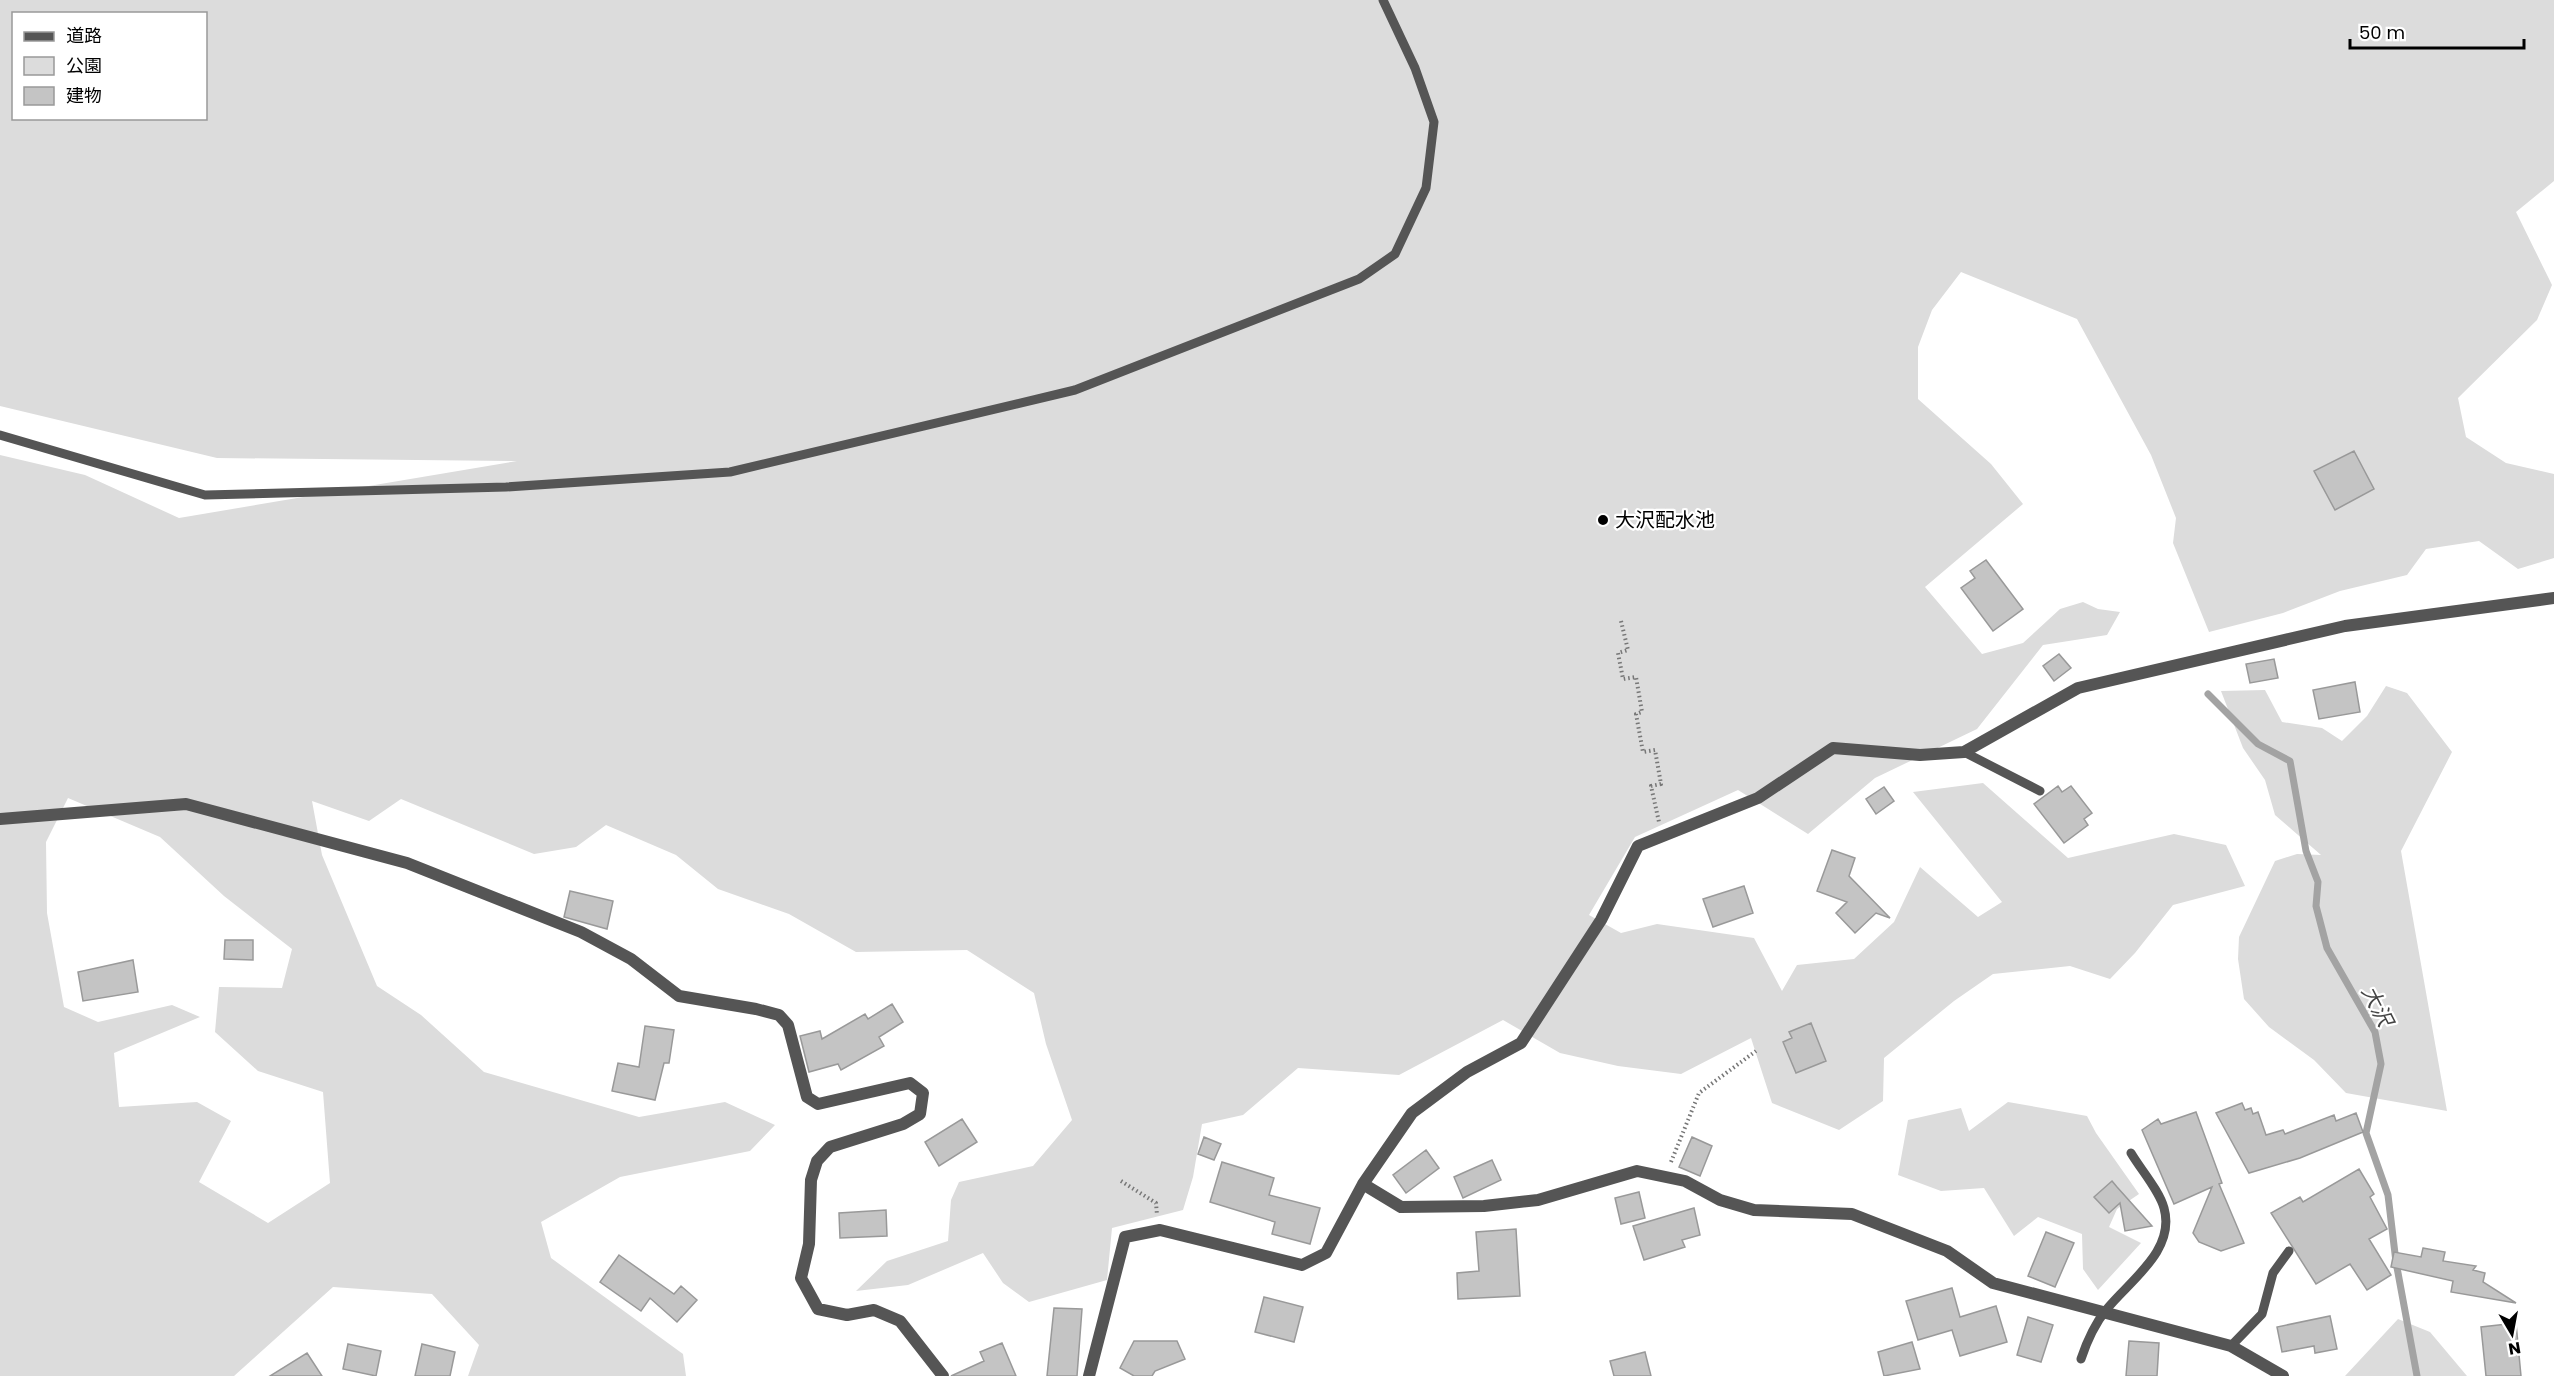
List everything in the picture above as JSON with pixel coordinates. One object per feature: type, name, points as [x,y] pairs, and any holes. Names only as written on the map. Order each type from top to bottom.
[{"type":"street","points":[[1089,1376],[1125,1237],[1160,1230],[1302,1265],[1326,1253],[1363,1184],[1412,1113],[1467,1072],[1521,1043],[1601,920],[1638,846],[1758,798],[1833,748],[1920,755],[1964,752],[2078,688],[2345,626],[2554,598]]},
{"type":"street","points":[[0,819],[186,804],[407,863],[581,932],[631,959],[679,996],[779,1015],[788,1025],[807,1097],[819,1104],[910,1083],[923,1093],[920,1114],[903,1124],[830,1148],[817,1161],[811,1180],[809,1244],[801,1278],[818,1309],[847,1315],[874,1310],[900,1321],[943,1376]]},
{"type":"street","points":[[1363,1184],[1401,1207],[1484,1206],[1538,1200],[1637,1171],[1685,1181],[1720,1200],[1754,1210],[1852,1214],[1947,1251],[1993,1283],[2231,1346],[2283,1376]]},
{"type":"lane","points":[[0,435],[205,495],[506,487],[730,472],[1075,390],[1359,279],[1395,254],[1426,188],[1434,122],[1415,68],[1383,0]]},
{"type":"lane","points":[[1964,752],[2040,791]]},
{"type":"lane","points":[[2081,1359],[2091,1332],[2105,1311],[2160,1250],[2167,1227],[2164,1207],[2131,1153]]},
{"type":"lane","points":[[2231,1346],[2262,1314],[2273,1273],[2289,1251]]},
{"type":"path","points":[[1621,621],[1628,650],[1618,653],[1623,679],[1635,677],[1642,712],[1636,714],[1643,752],[1654,750],[1661,784],[1651,786],[1663,837]]},
{"type":"path","points":[[1665,1176],[1699,1094],[1756,1051]]},
{"type":"path","points":[[1121,1181],[1155,1203],[1160,1230]]},
{"type":"green space","points":[[0,0],[2554,0],[2554,181],[2516,212],[2552,285],[2537,320],[2458,398],[2466,437],[2506,463],[2554,474],[2554,558],[2518,569],[2479,541],[2426,549],[2407,575],[2340,591],[2283,613],[2209,632],[2173,543],[2176,518],[2151,455],[2077,319],[1961,272],[1932,310],[1918,347],[1918,399],[1991,464],[2023,504],[1925,587],[1982,654],[2023,643],[2060,609],[2083,602],[2098,609],[2120,612],[2107,635],[2043,645],[1977,729],[1875,778],[1808,834],[1738,790],[1635,837],[1589,915],[1621,933],[1657,924],[1754,938],[1782,991],[1797,965],[1854,959],[1894,922],[1920,867],[1978,917],[2002,902],[1913,792],[1983,783],[2068,858],[2174,834],[2226,845],[2245,886],[2173,905],[2135,953],[2110,979],[2070,966],[1993,974],[1954,1001],[1884,1058],[1883,1101],[1839,1130],[1772,1103],[1751,1038],[1681,1074],[1618,1066],[1560,1053],[1503,1020],[1399,1075],[1298,1068],[1243,1115],[1202,1124],[1193,1177],[1183,1210],[1112,1228],[1107,1280],[1029,1302],[1003,1283],[983,1253],[908,1285],[856,1291],[887,1261],[948,1241],[951,1200],[959,1182],[1033,1166],[1072,1120],[1046,1044],[1034,993],[967,950],[856,952],[789,914],[718,889],[676,855],[606,825],[576,847],[534,854],[401,799],[369,821],[312,801],[322,855],[377,986],[421,1015],[484,1072],[639,1117],[725,1102],[775,1125],[750,1151],[620,1177],[541,1222],[551,1258],[683,1354],[686,1376],[468,1376],[479,1345],[432,1294],[333,1287],[234,1376],[0,1376],[0,455],[85,475],[179,518],[517,461],[217,458],[0,406]],"holes":[[[68,798],[160,837],[224,896],[292,949],[282,988],[219,987],[215,1032],[258,1071],[323,1092],[330,1183],[268,1223],[199,1182],[231,1121],[197,1102],[119,1107],[114,1053],[200,1017],[172,1005],[98,1022],[64,1007],[47,913],[46,842]]]},
{"type":"green space","points":[[2386,686],[2407,693],[2452,752],[2401,851],[2447,1111],[2346,1093],[2314,1060],[2269,1027],[2244,999],[2238,959],[2239,937],[2275,861],[2297,854],[2321,855],[2275,815],[2265,780],[2243,748],[2221,691],[2265,690],[2282,722],[2322,728],[2342,741],[2367,716]]},
{"type":"green space","points":[[2008,1102],[2087,1116],[2096,1133],[2139,1194],[2117,1209],[2109,1227],[2141,1243],[2098,1290],[2083,1269],[2082,1234],[2038,1217],[2014,1236],[1984,1188],[1941,1191],[1898,1175],[1908,1120],[1961,1108],[1969,1131]]},
{"type":"green space","points":[[2398,1319],[2430,1332],[2467,1376],[2345,1376]]},
{"type":"building","points":[[2354,451],[2374,489],[2335,510],[2314,471]]},
{"type":"building","points":[[1986,560],[2023,609],[1993,631],[1961,588],[1975,578],[1970,571]]},
{"type":"building","points":[[2059,654],[2071,668],[2054,681],[2043,666]]},
{"type":"building","points":[[2274,659],[2278,678],[2250,683],[2246,664]]},
{"type":"building","points":[[2355,682],[2360,712],[2319,719],[2313,690]]},
{"type":"building","points":[[2058,786],[2062,792],[2071,786],[2092,813],[2084,819],[2088,825],[2064,843],[2034,804]]},
{"type":"building","points":[[1884,787],[1894,801],[1876,814],[1866,799]]},
{"type":"building","points":[[1832,850],[1855,858],[1849,876],[1890,918],[1876,913],[1855,933],[1836,913],[1847,902],[1817,891]]},
{"type":"building","points":[[1744,886],[1753,913],[1713,927],[1703,899]]},
{"type":"building","points":[[570,891],[613,901],[607,929],[564,917]]},
{"type":"building","points":[[225,940],[253,940],[253,960],[224,959]]},
{"type":"building","points":[[133,960],[138,992],[83,1001],[78,972]]},
{"type":"building","points":[[892,1004],[903,1022],[879,1037],[884,1046],[841,1070],[838,1064],[809,1072],[800,1036],[820,1031],[822,1039],[865,1014],[868,1019]]},
{"type":"building","points":[[1811,1023],[1826,1061],[1796,1073],[1783,1042],[1792,1038],[1789,1032]]},
{"type":"building","points":[[645,1026],[674,1030],[669,1063],[664,1063],[655,1100],[612,1091],[618,1063],[639,1067]]},
{"type":"building","points":[[2242,1103],[2245,1110],[2251,1108],[2253,1114],[2258,1112],[2266,1135],[2283,1130],[2285,1134],[2334,1115],[2336,1121],[2356,1113],[2363,1132],[2300,1158],[2249,1173],[2216,1113]]},
{"type":"building","points":[[2196,1112],[2222,1183],[2219,1184],[2244,1243],[2221,1251],[2199,1242],[2193,1233],[2212,1187],[2174,1204],[2142,1130],[2158,1119],[2161,1124]]},
{"type":"building","points":[[962,1119],[977,1142],[939,1166],[925,1142]]},
{"type":"building","points":[[1204,1137],[1221,1144],[1214,1160],[1198,1154]]},
{"type":"building","points":[[1692,1137],[1712,1146],[1700,1176],[1679,1167]]},
{"type":"building","points":[[1426,1150],[1439,1168],[1406,1193],[1393,1175]]},
{"type":"building","points":[[1492,1160],[1501,1180],[1463,1198],[1454,1177]]},
{"type":"building","points":[[1222,1162],[1274,1178],[1269,1195],[1320,1208],[1310,1244],[1272,1234],[1275,1222],[1210,1202]]},
{"type":"building","points":[[2359,1169],[2374,1194],[2370,1197],[2387,1229],[2369,1239],[2391,1275],[2367,1290],[2350,1264],[2316,1284],[2271,1213],[2300,1197],[2303,1202]]},
{"type":"building","points":[[2112,1181],[2152,1226],[2125,1231],[2120,1203],[2109,1213],[2094,1197]]},
{"type":"building","points":[[1639,1192],[1645,1218],[1621,1224],[1615,1198]]},
{"type":"building","points":[[1694,1208],[1700,1235],[1682,1240],[1685,1247],[1644,1260],[1633,1226]]},
{"type":"building","points":[[886,1210],[887,1236],[840,1238],[839,1213]]},
{"type":"building","points":[[1516,1229],[1520,1296],[1458,1299],[1457,1273],[1479,1271],[1476,1232]]},
{"type":"building","points":[[2046,1232],[2074,1243],[2055,1287],[2028,1276]]},
{"type":"building","points":[[2423,1248],[2445,1252],[2443,1261],[2476,1266],[2473,1270],[2485,1273],[2483,1282],[2516,1303],[2451,1292],[2453,1281],[2391,1267],[2394,1252],[2421,1257]]},
{"type":"building","points":[[619,1255],[674,1294],[681,1286],[697,1300],[677,1322],[650,1298],[641,1311],[600,1282]]},
{"type":"building","points":[[1952,1288],[1960,1317],[1996,1306],[2007,1342],[1960,1356],[1952,1330],[1918,1340],[1906,1301]]},
{"type":"building","points":[[1264,1297],[1303,1307],[1294,1342],[1255,1332]]},
{"type":"building","points":[[1054,1308],[1082,1309],[1077,1376],[1047,1376]]},
{"type":"building","points":[[2330,1316],[2337,1349],[2315,1353],[2314,1346],[2282,1352],[2277,1327]]},
{"type":"building","points":[[2028,1317],[2053,1325],[2041,1362],[2017,1355]]},
{"type":"building","points":[[2516,1323],[2521,1376],[2486,1376],[2481,1327]]},
{"type":"building","points":[[1134,1341],[1177,1341],[1185,1359],[1155,1371],[1152,1376],[1134,1376],[1120,1368]]},
{"type":"building","points":[[2129,1341],[2159,1343],[2157,1376],[2126,1376]]},
{"type":"building","points":[[1912,1342],[1920,1369],[1884,1376],[1878,1352]]},
{"type":"building","points":[[1002,1343],[1016,1376],[951,1376],[984,1361],[980,1352]]},
{"type":"building","points":[[348,1344],[381,1351],[376,1376],[343,1369]]},
{"type":"building","points":[[422,1344],[455,1352],[450,1376],[415,1376]]},
{"type":"building","points":[[1645,1352],[1651,1376],[1614,1376],[1610,1361]]},
{"type":"building","points":[[307,1353],[322,1376],[270,1376]]},
{"type":"waterway","name":"大沢","points":[[2208,694],[2258,744],[2290,761],[2306,851],[2318,882],[2316,906],[2327,948],[2375,1032],[2381,1064],[2366,1133],[2388,1195],[2396,1262],[2417,1376]]},
{"type":"place","name":"大沢配水池","points":[[1603,520]]}]
